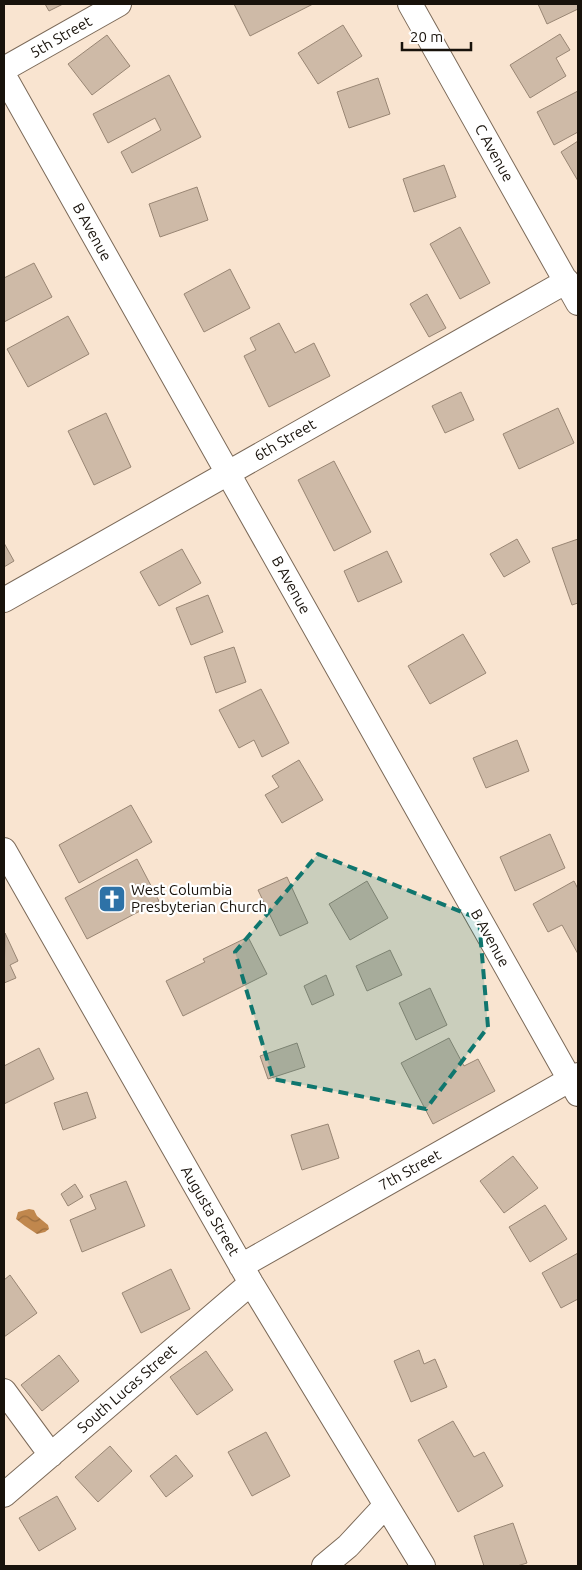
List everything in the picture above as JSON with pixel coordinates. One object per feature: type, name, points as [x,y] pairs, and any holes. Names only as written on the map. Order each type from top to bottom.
[{"type":"street","name":"5th Street","points":[[4,69],[119,4]]},
{"type":"street","name":"C Avenue","points":[[410,4],[578,303]]},
{"type":"street","name":"B Avenue","points":[[4,76],[576,1083]]},
{"type":"street","name":"6th Street","points":[[4,600],[566,281]]},
{"type":"street","name":"Augusta Street","points":[[4,850],[246,1274],[424,1566]]},
{"type":"street","name":"7th Street","points":[[246,1274],[576,1083]]},
{"type":"street","name":"South Lucas Street","points":[[4,1496],[51,1455],[246,1274]]},
{"type":"street","points":[[4,1391],[51,1455]]},
{"type":"street","points":[[324,1566],[348,1546],[386,1505]]},
{"type":"highlighted area","points":[[318,854],[479,919],[488,1027],[426,1109],[273,1079],[235,952]]},
{"type":"water","points":[[29,1209],[34,1210],[37,1216],[48,1225],[49,1229],[37,1234],[16,1219],[18,1212]]},
{"type":"building","points":[[45,4],[63,4],[49,11]]},
{"type":"building","points":[[234,4],[313,4],[250,36]]},
{"type":"building","points":[[538,4],[578,4],[578,9],[547,24]]},
{"type":"building","points":[[343,25],[362,56],[318,84],[298,53]]},
{"type":"building","points":[[560,34],[570,50],[556,58],[566,76],[530,98],[510,65]]},
{"type":"building","points":[[107,35],[130,66],[92,95],[68,64]]},
{"type":"building","points":[[169,75],[201,137],[132,173],[121,152],[161,130],[155,118],[108,143],[93,114]]},
{"type":"building","points":[[378,78],[390,114],[349,128],[337,92]]},
{"type":"building","points":[[578,91],[578,132],[554,145],[537,112]]},
{"type":"building","points":[[578,141],[578,181],[561,152]]},
{"type":"building","points":[[444,165],[456,197],[414,212],[403,179]]},
{"type":"building","points":[[197,187],[208,220],[160,237],[149,204]]},
{"type":"building","points":[[460,227],[490,283],[460,299],[430,244]]},
{"type":"building","points":[[34,263],[52,297],[4,322],[4,278]]},
{"type":"building","points":[[230,269],[250,308],[204,332],[184,294]]},
{"type":"building","points":[[427,294],[446,328],[429,337],[410,304]]},
{"type":"building","points":[[68,316],[89,354],[28,387],[7,349]]},
{"type":"building","points":[[279,323],[295,353],[314,343],[330,376],[269,407],[244,356],[256,350],[250,338]]},
{"type":"building","points":[[461,392],[474,420],[445,433],[432,406]]},
{"type":"building","points":[[558,408],[574,443],[519,469],[503,434]]},
{"type":"building","points":[[106,413],[131,467],[94,485],[68,431]]},
{"type":"building","points":[[334,461],[371,532],[334,551],[298,480]]},
{"type":"building","points":[[517,539],[530,562],[504,577],[490,554]]},
{"type":"building","points":[[578,539],[578,603],[572,605],[552,548]]},
{"type":"building","points":[[4,543],[14,561],[4,567]]},
{"type":"building","points":[[182,549],[201,583],[159,606],[140,572]]},
{"type":"building","points":[[387,551],[402,582],[358,602],[344,571]]},
{"type":"building","points":[[208,595],[223,632],[191,645],[176,608]]},
{"type":"building","points":[[463,634],[486,673],[430,704],[408,666]]},
{"type":"building","points":[[234,647],[246,682],[216,693],[204,657]]},
{"type":"building","points":[[261,689],[289,743],[262,757],[254,740],[239,748],[219,710]]},
{"type":"building","points":[[517,740],[529,771],[486,788],[473,758]]},
{"type":"building","points":[[299,760],[323,800],[282,823],[265,795],[279,787],[272,776]]},
{"type":"building","points":[[131,805],[152,842],[79,883],[59,845]]},
{"type":"building","points":[[550,834],[565,868],[515,891],[500,857]]},
{"type":"building","name":"West Columbia Presbyterian Church","points":[[137,859],[159,901],[87,939],[65,898]]},
{"type":"building","points":[[287,877],[308,923],[280,936],[258,890]]},
{"type":"building","points":[[367,881],[388,918],[350,940],[329,904]]},
{"type":"building","points":[[574,881],[578,889],[578,954],[562,925],[548,932],[533,904]]},
{"type":"building","points":[[5,933],[18,961],[10,965],[16,978],[4,983]]},
{"type":"building","points":[[248,937],[267,974],[183,1016],[166,981],[205,962],[203,959]]},
{"type":"building","points":[[390,950],[402,975],[367,991],[356,966]]},
{"type":"building","points":[[326,975],[334,995],[312,1005],[304,986]]},
{"type":"building","points":[[430,988],[447,1025],[416,1040],[399,1003]]},
{"type":"building","points":[[449,1038],[464,1066],[478,1059],[495,1091],[433,1124],[401,1063]]},
{"type":"building","points":[[297,1043],[305,1067],[268,1079],[260,1056]]},
{"type":"building","points":[[39,1048],[54,1079],[4,1104],[4,1066]]},
{"type":"building","points":[[87,1092],[96,1118],[63,1130],[54,1103]]},
{"type":"building","points":[[328,1124],[339,1158],[302,1170],[291,1135]]},
{"type":"building","points":[[513,1156],[538,1188],[504,1213],[480,1181]]},
{"type":"building","points":[[126,1181],[145,1226],[82,1252],[70,1220],[96,1209],[90,1195]]},
{"type":"building","points":[[75,1184],[83,1197],[68,1206],[61,1194]]},
{"type":"building","points":[[545,1205],[567,1239],[530,1262],[509,1227]]},
{"type":"building","points":[[578,1253],[578,1299],[561,1308],[542,1273]]},
{"type":"building","points":[[171,1269],[190,1309],[141,1333],[122,1293]]},
{"type":"building","points":[[10,1275],[37,1313],[4,1337],[4,1280]]},
{"type":"building","points":[[419,1350],[424,1364],[435,1359],[447,1387],[411,1402],[394,1361]]},
{"type":"building","points":[[206,1351],[233,1390],[197,1415],[170,1377]]},
{"type":"building","points":[[59,1355],[79,1381],[42,1411],[21,1385]]},
{"type":"building","points":[[453,1421],[474,1457],[484,1452],[503,1486],[458,1512],[418,1440]]},
{"type":"building","points":[[266,1432],[290,1476],[252,1496],[228,1452]]},
{"type":"building","points":[[110,1446],[132,1471],[98,1502],[75,1477]]},
{"type":"building","points":[[176,1455],[193,1476],[166,1497],[150,1476]]},
{"type":"building","points":[[57,1496],[76,1529],[39,1551],[19,1518]]},
{"type":"building","points":[[513,1523],[527,1563],[517,1566],[484,1566],[474,1536]]},
{"type":"place","name":"West Columbia Presbyterian Church","points":[[112,899]]}]
